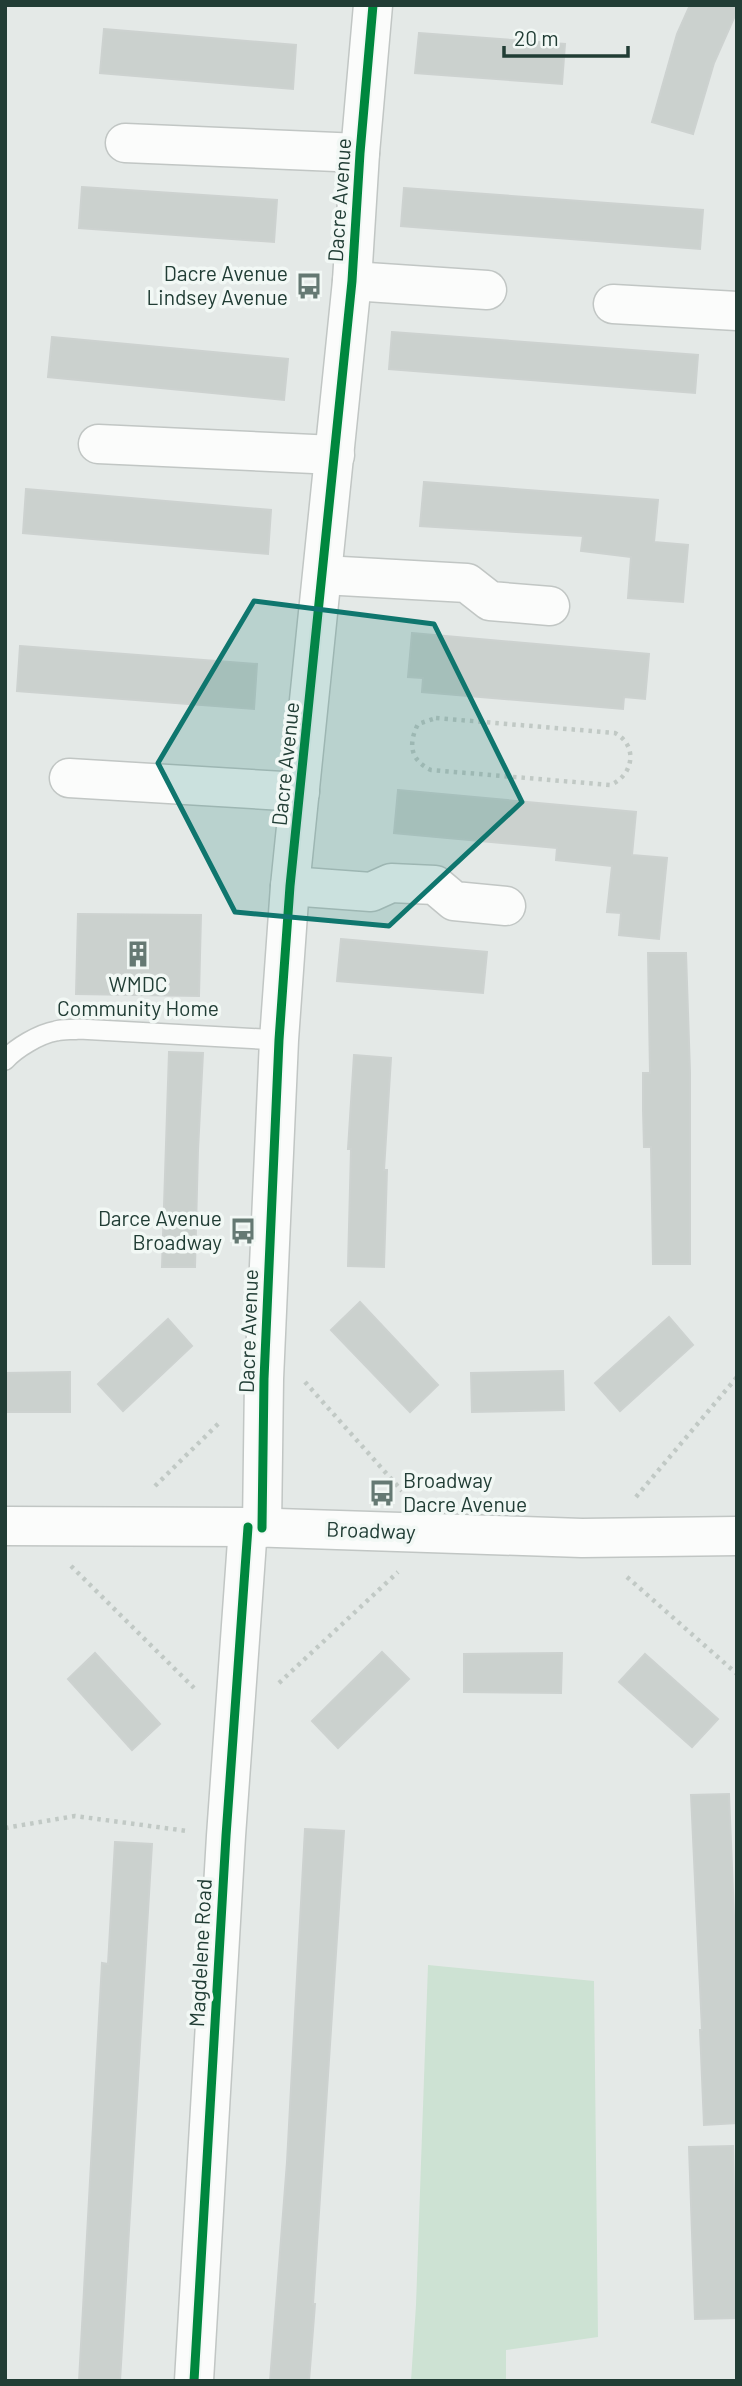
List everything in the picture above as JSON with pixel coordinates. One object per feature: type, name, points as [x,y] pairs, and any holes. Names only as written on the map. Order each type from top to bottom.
[{"type":"street","name":"Dacre Avenue","points":[[255,1528],[279,1040],[290,886],[352,281],[373,5]]},
{"type":"street","name":"Dacre Avenue","points":[[124,143],[360,152]]},
{"type":"street","name":"Dacre Avenue","points":[[352,281],[488,290]]},
{"type":"street","points":[[613,304],[737,311]]},
{"type":"street","points":[[98,444],[335,456]]},
{"type":"street","points":[[323,575],[467,583],[490,601],[550,606]]},
{"type":"street","name":"Dacre Avenue","points":[[69,778],[300,792]]},
{"type":"street","points":[[290,886],[371,892],[391,883],[435,885],[454,901],[506,906]]},
{"type":"street","name":"Broadway","points":[[5,1526],[255,1528],[592,1538],[737,1536]]},
{"type":"street","name":"Magdelene Road","points":[[194,2381],[226,1836],[255,1528]]},
{"type":"lane","points":[[5,1060],[36,1039],[55,1031],[79,1029],[279,1040]]},
{"type":"path","points":[[436,718],[615,733],[623,737],[631,751],[630,768],[626,775],[610,785],[431,770],[416,759],[411,742],[418,724],[436,718]]},
{"type":"path","points":[[737,1377],[592,1538],[737,1674]]},
{"type":"path","points":[[114,1526],[264,1379]]},
{"type":"path","points":[[5,1828],[75,1816],[226,1836]]},
{"type":"highlighted area","points":[[254,601],[434,624],[522,802],[389,926],[235,912],[158,763]]},
{"type":"green space","points":[[428,1965],[594,1981],[598,2337],[506,2350],[506,2381],[411,2381]]},
{"type":"building","points":[[690,5],[737,5],[737,11],[714,63],[693,134],[652,122],[677,34]]},
{"type":"building","points":[[104,29],[296,45],[293,89],[100,73]]},
{"type":"building","points":[[419,33],[565,44],[562,84],[415,73]]},
{"type":"building","points":[[82,187],[277,200],[274,242],[79,228]]},
{"type":"building","points":[[404,188],[703,210],[700,249],[401,226]]},
{"type":"building","points":[[392,332],[698,355],[695,393],[389,369]]},
{"type":"building","points":[[52,337],[288,359],[284,400],[48,377]]},
{"type":"building","points":[[424,482],[658,500],[654,542],[688,545],[683,602],[628,598],[631,557],[581,551],[583,536],[420,526]]},
{"type":"building","points":[[26,489],[271,510],[268,554],[23,533]]},
{"type":"building","points":[[412,633],[649,654],[645,699],[624,697],[623,709],[422,692],[423,678],[408,677]]},
{"type":"building","points":[[20,646],[257,664],[254,709],[17,691]]},
{"type":"building","points":[[398,790],[636,812],[632,855],[667,858],[659,939],[619,935],[621,913],[607,912],[612,866],[556,860],[557,848],[394,833]]},
{"type":"building","name":"WMDC Community Home","points":[[78,914],[201,915],[199,996],[76,994]]},
{"type":"building","points":[[341,939],[487,952],[483,993],[337,981]]},
{"type":"building","points":[[648,953],[686,953],[690,1072],[690,1264],[653,1264],[651,1147],[644,1147],[643,1110],[643,1073],[650,1073]]},
{"type":"building","points":[[169,1052],[203,1053],[195,1267],[162,1267]]},
{"type":"building","points":[[354,1055],[391,1058],[384,1170],[387,1170],[384,1267],[348,1266],[351,1149],[348,1149]]},
{"type":"building","points":[[360,1302],[438,1385],[410,1412],[331,1330]]},
{"type":"building","points":[[669,1317],[693,1345],[620,1411],[595,1383]]},
{"type":"building","points":[[168,1319],[192,1346],[123,1411],[98,1384]]},
{"type":"building","points":[[563,1371],[564,1410],[472,1412],[471,1373]]},
{"type":"building","points":[[70,1372],[70,1412],[5,1412],[5,1373]]},
{"type":"building","points":[[382,1652],[409,1679],[338,1748],[312,1721]]},
{"type":"building","points":[[95,1653],[160,1724],[132,1750],[68,1679]]},
{"type":"building","points":[[562,1653],[561,1693],[464,1692],[464,1654]]},
{"type":"building","points":[[645,1654],[718,1719],[692,1747],[619,1682]]},
{"type":"building","points":[[729,1794],[737,1989],[737,2123],[704,2125],[691,1795]]},
{"type":"building","points":[[305,1829],[344,1831],[315,2304],[309,2381],[270,2381],[287,2162]]},
{"type":"building","points":[[115,1842],[152,1844],[120,2381],[79,2381],[102,1963],[108,1964]]},
{"type":"building","points":[[733,2146],[737,2318],[695,2319],[689,2147]]},
{"type":"cycle path","points":[[262,1528],[264,1379],[279,1040],[290,886],[352,281],[373,5]]},
{"type":"cycle path","points":[[194,2381],[226,1836],[248,1527]]},
{"type":"place","name":"Dacre Avenue Lindsey Avenue","points":[[309,286]]},
{"type":"place","name":"WMDC Community Home","points":[[138,954]]},
{"type":"place","name":"Darce Avenue Broadway","points":[[243,1231]]},
{"type":"place","name":"Broadway Dacre Avenue","points":[[382,1493]]}]
